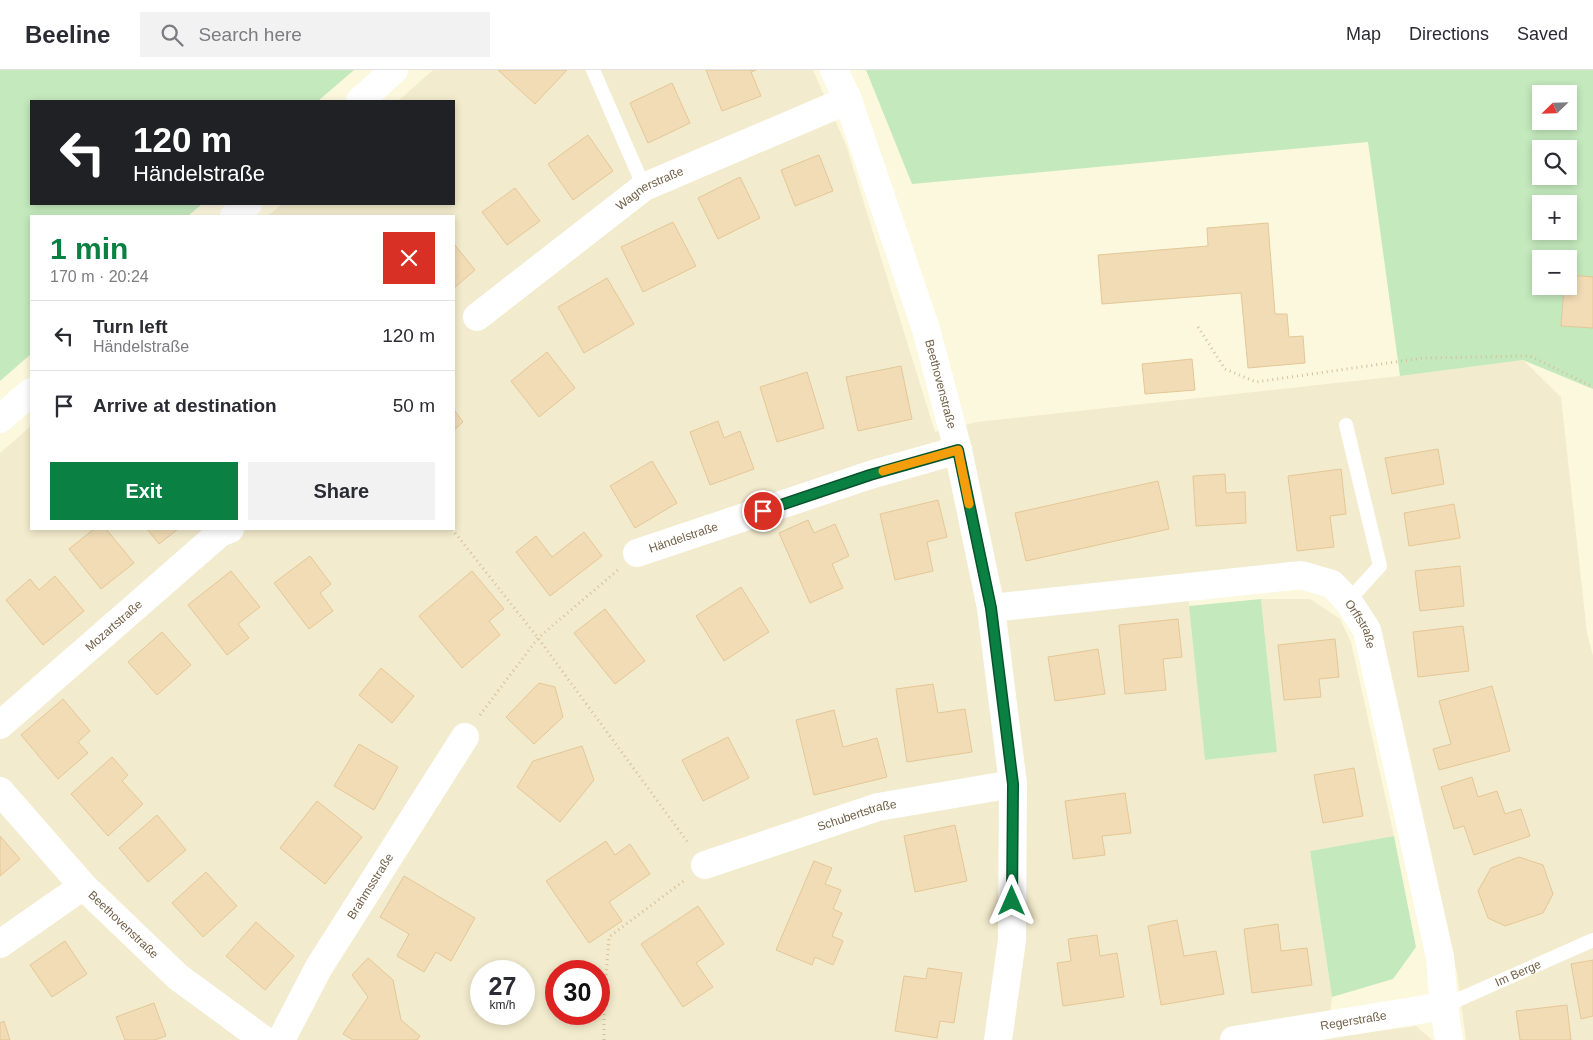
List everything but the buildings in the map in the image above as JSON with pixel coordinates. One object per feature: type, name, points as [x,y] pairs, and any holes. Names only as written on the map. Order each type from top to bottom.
[{"type":"street","points":[[361,100],[394,70]]},
{"type":"street","name":"Beethovenstraße","points":[[834,70],[848,100],[926,329],[958,450],[991,608],[1013,784],[1012,940],[998,1040]]},
{"type":"street","name":"Wagnerstraße","points":[[477,318],[644,187],[848,100]]},
{"type":"street","points":[[235,215],[247,205]]},
{"type":"street","points":[[0,419],[30,393]]},
{"type":"street","name":"Händelstraße","points":[[637,553],[870,475],[958,450]]},
{"type":"street","name":"Mozartstraße","points":[[0,725],[220,533],[228,530]]},
{"type":"street","name":"Orffstraße","points":[[991,608],[1301,575],[1332,584],[1348,601],[1367,630],[1440,957],[1449,1040]]},
{"type":"street","name":"Brahmsstraße","points":[[281,1040],[319,967],[464,737]]},
{"type":"street","name":"Schubertstraße","points":[[705,865],[878,806],[1013,784]]},
{"type":"street","name":"Beethovenstraße","points":[[0,791],[83,886],[178,977],[264,1040]]},
{"type":"street","points":[[0,944],[83,886]]},
{"type":"street","name":"Regerstraße","points":[[1234,1040],[1444,1006]]},
{"type":"lane","points":[[593,70],[644,187]]},
{"type":"lane","points":[[1346,425],[1380,566],[1348,601]]},
{"type":"lane","name":"Im Berge","points":[[1444,1006],[1593,940]]},
{"type":"path","points":[[1198,327],[1226,369],[1256,382],[1423,358],[1530,356],[1593,388]]},
{"type":"path","points":[[453,530],[538,638],[705,865],[609,937],[604,1007],[604,1040]]},
{"type":"path","points":[[464,737],[538,638],[637,553]]},
{"type":"shaded area","points":[[433,70],[813,70],[846,145],[935,432],[977,422],[1400,376],[1523,360],[1561,397],[1587,633],[1593,656],[1593,1040],[1466,1040],[1457,973],[1421,822],[1344,581],[1187,576],[1206,760],[1277,752],[1261,599],[1310,599],[1340,619],[1351,642],[1394,836],[1310,851],[1332,997],[1327,1038],[1416,1026],[1432,1040],[0,1040],[0,453],[30,427],[30,530],[455,530],[455,215],[269,215],[281,205],[455,205],[455,100],[399,100]]},
{"type":"green space","points":[[0,70],[354,70],[319,100],[30,100],[30,205],[201,205],[189,215],[30,215],[30,355],[0,381]]},
{"type":"green space","points":[[866,70],[1593,70],[1593,389],[1523,360],[1400,376],[1368,142],[912,184]]},
{"type":"green space","points":[[1261,599],[1277,752],[1205,760],[1189,606]]},
{"type":"green space","points":[[1394,836],[1416,947],[1393,979],[1332,997],[1310,851]]},
{"type":"slow traffic","points":[[883,471],[958,450],[969,504]]},
{"type":"route","points":[[763,511],[870,475],[958,450],[991,608],[1013,784],[1012,901]]}]
